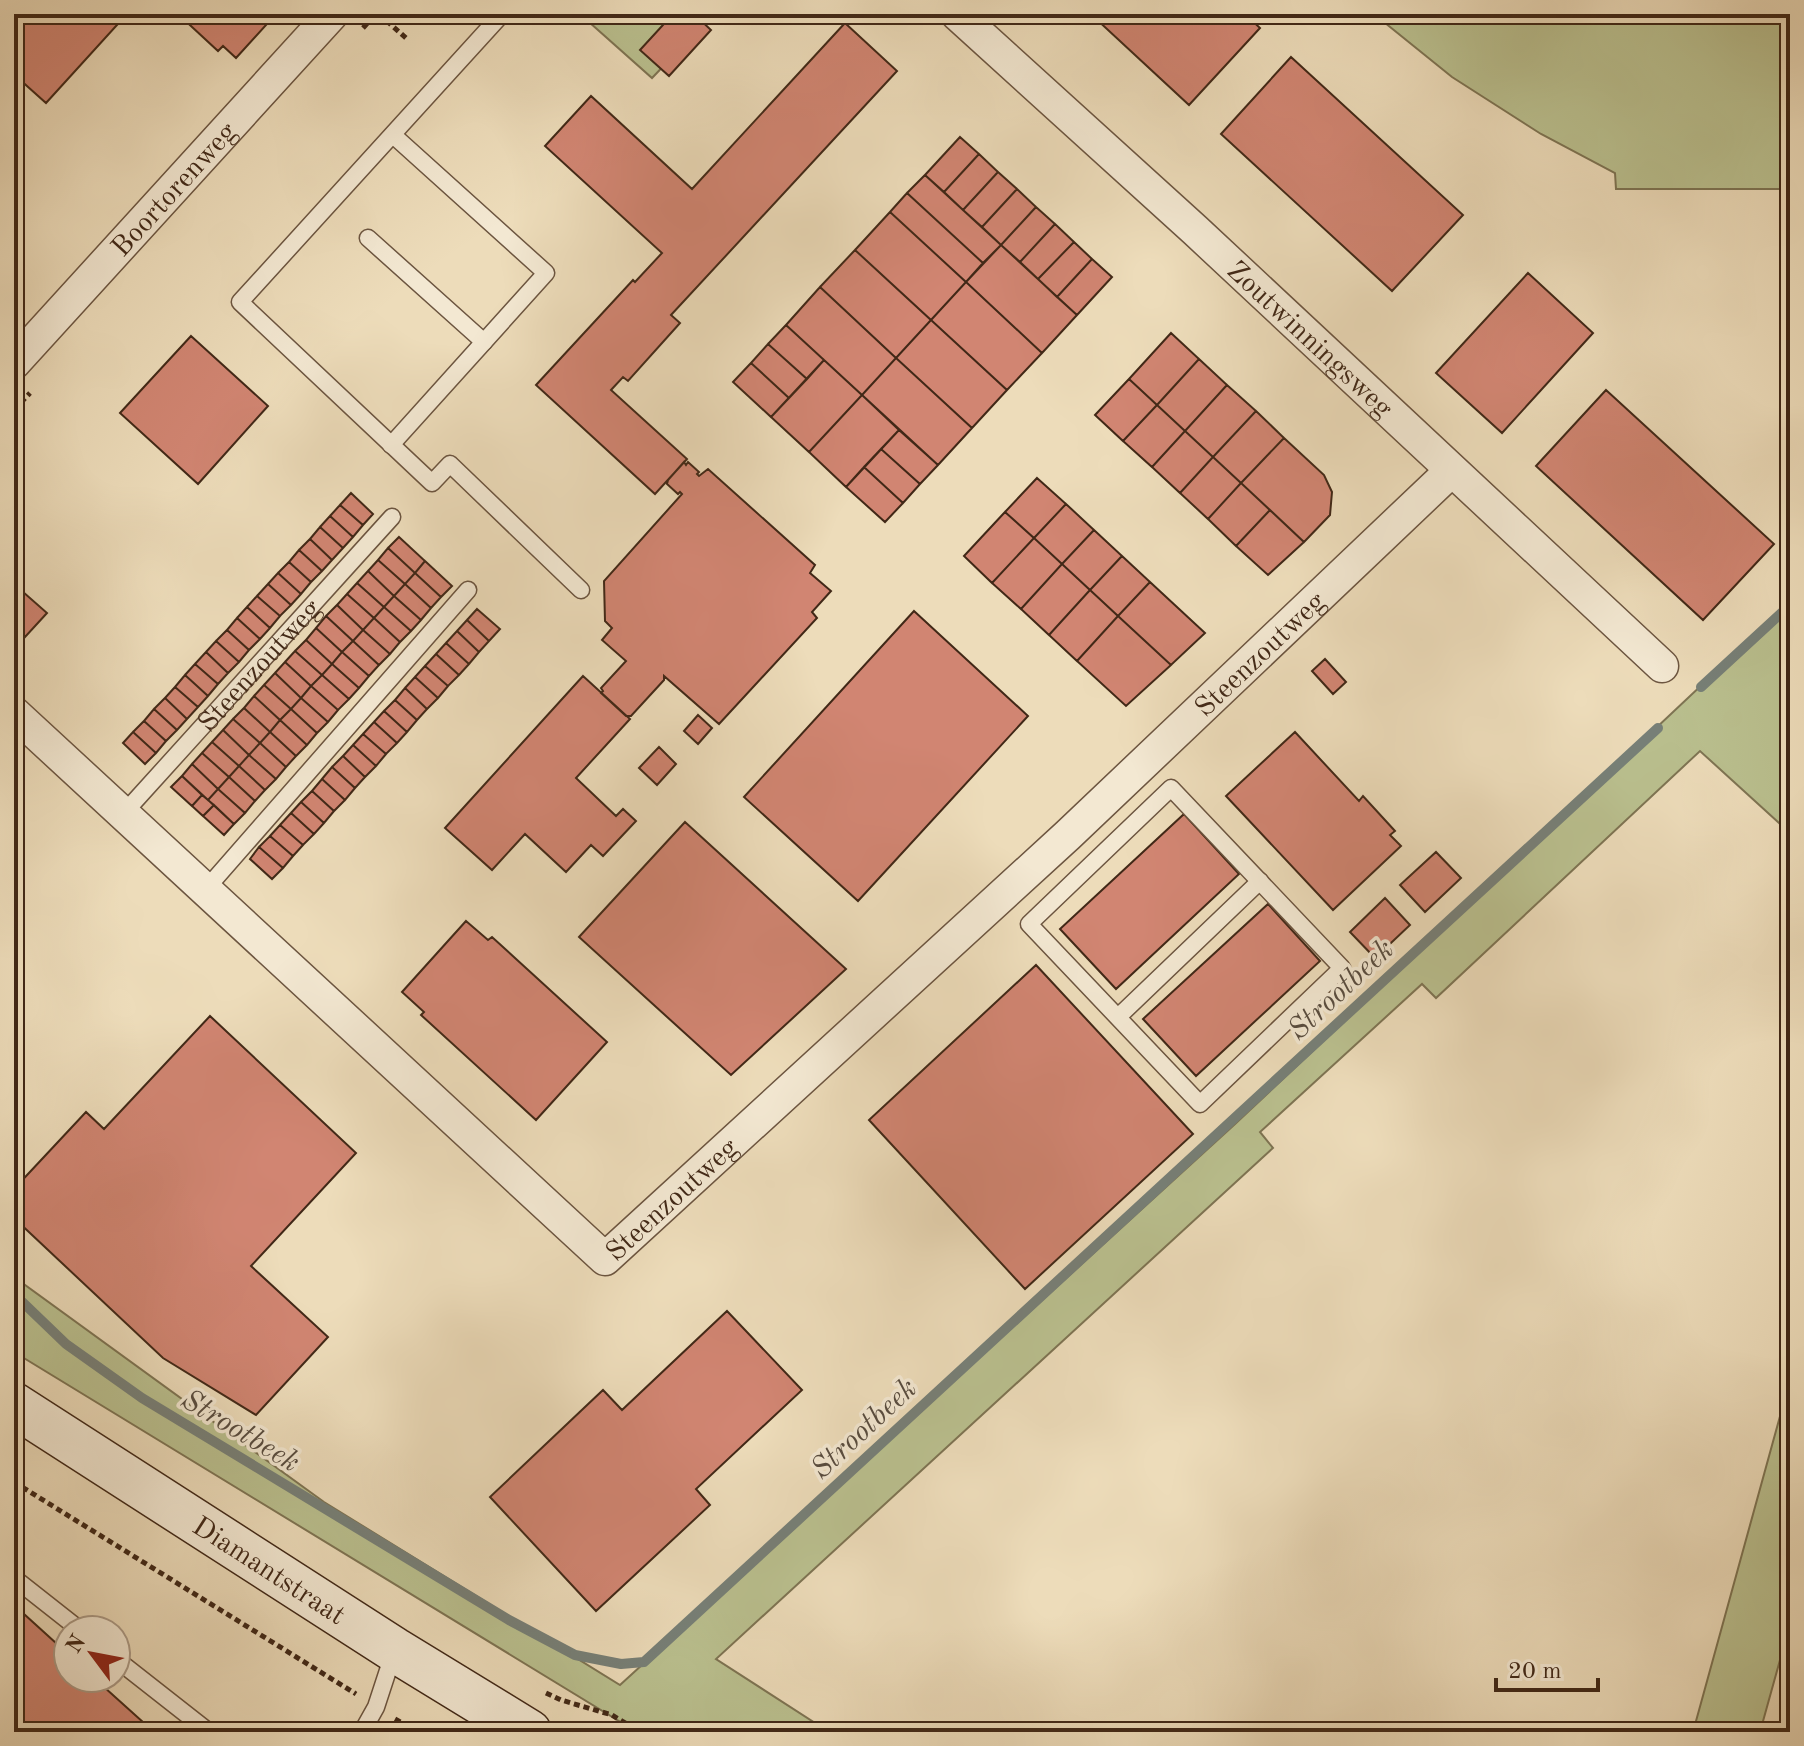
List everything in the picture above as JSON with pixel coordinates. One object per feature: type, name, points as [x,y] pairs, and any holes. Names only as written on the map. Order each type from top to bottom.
[{"type":"main road","name":"Diamantstraat","points":[[14,1405],[395,1650],[529,1732]]},
{"type":"street","name":"Boortorenweg","points":[[14,363],[332,14]]},
{"type":"street","name":"Zoutwinningsweg","points":[[957,14],[1195,230],[1662,666]]},
{"type":"street","name":"Steenzoutweg","points":[[14,713],[605,1259],[1081,848],[1451,471]]},
{"type":"lane","points":[[502,14],[240,302],[432,483],[450,464],[581,590]]},
{"type":"lane","points":[[391,445],[546,273],[393,135]]},
{"type":"lane","points":[[368,238],[484,342]]},
{"type":"lane","name":"Steenzoutweg","points":[[124,813],[392,517]]},
{"type":"lane","points":[[206,889],[468,590]]},
{"type":"lane","name":"Steenzoutweg","points":[[1171,788],[1260,881],[1342,968],[1200,1104],[1029,924],[1081,848],[1171,788]]},
{"type":"lane","points":[[1118,1017],[1260,881]]},
{"type":"lane","points":[[14,1578],[60,1614]]},
{"type":"lane","points":[[362,1732],[376,1707],[395,1650]]},
{"type":"lane","points":[[132,1672],[209,1732]]},
{"type":"path","points":[[379,14],[407,39]]},
{"type":"path","points":[[14,1482],[419,1732]]},
{"type":"path","points":[[1782,1732],[1790,1702]]},
{"type":"green space","points":[[580,14],[713,14],[652,78]]},
{"type":"green space","points":[[1374,14],[1790,14],[1790,189],[1616,189],[1615,173],[1541,134],[1452,77]]},
{"type":"green space","points":[[1790,602],[1790,833],[1700,751],[1436,998],[1422,984],[1260,1132],[1273,1148],[716,1659],[829,1732],[637,1732],[14,1352],[14,1277],[324,1502],[620,1685],[1234,1125]]},
{"type":"green space","points":[[1790,1380],[1790,1624],[1760,1732],[1693,1732]]},
{"type":"building","points":[[14,14],[127,14],[46,103],[18,78],[14,83]]},
{"type":"building","points":[[178,14],[276,14],[236,58],[223,46],[218,51]]},
{"type":"building","points":[[673,14],[694,14],[711,30],[669,76],[640,50]]},
{"type":"building","points":[[1097,14],[1245,14],[1260,28],[1189,105],[1094,17]]},
{"type":"building","points":[[845,23],[897,71],[671,315],[680,323],[628,381],[623,377],[611,390],[687,459],[655,494],[536,385],[662,253],[545,146],[591,96],[692,189]]},
{"type":"building","points":[[1291,57],[1463,215],[1392,291],[1221,134]]},
{"type":"building","points":[[960,137],[979,154],[944,192],[925,175]]},
{"type":"building","points":[[979,154],[998,172],[963,210],[944,192]]},
{"type":"building","points":[[998,172],[1017,189],[982,227],[963,210]]},
{"type":"building","points":[[925,175],[1001,245],[983,263],[907,193]]},
{"type":"building","points":[[1017,189],[1036,207],[1001,245],[982,227]]},
{"type":"building","points":[[907,193],[983,263],[966,282],[890,212]]},
{"type":"building","points":[[1036,207],[1055,224],[1020,262],[1001,245]]},
{"type":"building","points":[[890,212],[966,282],[931,320],[855,250]]},
{"type":"building","points":[[1055,224],[1074,242],[1038,279],[1020,262]]},
{"type":"building","points":[[1074,242],[1092,259],[1057,297],[1038,279]]},
{"type":"building","points":[[1001,245],[1077,315],[1042,353],[966,282]]},
{"type":"building","points":[[855,250],[931,320],[896,358],[820,287]]},
{"type":"building","points":[[1092,259],[1112,277],[1077,315],[1057,297]]},
{"type":"building","points":[[1528,273],[1593,333],[1502,433],[1436,373]]},
{"type":"building","points":[[966,282],[1042,353],[1007,390],[931,320]]},
{"type":"building","points":[[820,287],[896,358],[862,395],[786,325]]},
{"type":"building","points":[[931,320],[1007,390],[972,428],[896,358]]},
{"type":"building","points":[[786,325],[824,360],[807,379],[768,344]]},
{"type":"building","points":[[1171,333],[1199,359],[1157,405],[1129,379]]},
{"type":"building","points":[[191,336],[268,406],[198,484],[120,413]]},
{"type":"building","points":[[768,344],[807,379],[789,398],[751,363]]},
{"type":"building","points":[[896,358],[972,428],[938,465],[862,395]]},
{"type":"building","points":[[1199,359],[1227,385],[1185,431],[1157,405]]},
{"type":"building","points":[[824,360],[862,395],[809,452],[771,417]]},
{"type":"building","points":[[751,363],[789,398],[771,417],[733,382]]},
{"type":"building","points":[[1129,379],[1157,405],[1123,441],[1095,415]]},
{"type":"building","points":[[1227,385],[1256,411],[1213,457],[1185,431]]},
{"type":"building","points":[[1606,390],[1774,544],[1703,620],[1536,466]]},
{"type":"building","points":[[862,395],[899,430],[846,487],[809,452]]},
{"type":"building","points":[[1157,405],[1185,431],[1152,467],[1123,441]]},
{"type":"building","points":[[1256,411],[1284,438],[1241,483],[1213,457]]},
{"type":"building","points":[[899,430],[938,465],[920,484],[881,449]]},
{"type":"building","points":[[1185,431],[1213,457],[1180,493],[1152,467]]},
{"type":"building","points":[[1284,438],[1324,475],[1332,492],[1330,515],[1304,542],[1241,483]]},
{"type":"building","points":[[881,449],[920,484],[903,503],[864,467]]},
{"type":"building","points":[[1213,457],[1241,483],[1208,519],[1180,493]]},
{"type":"building","points":[[684,462],[699,472],[699,476],[708,469],[815,565],[810,573],[831,591],[812,612],[817,618],[719,724],[664,676],[664,680],[631,716],[626,716],[601,693],[601,688],[626,661],[602,640],[612,628],[605,621],[604,581],[682,494],[667,484]]},
{"type":"building","points":[[864,467],[903,503],[885,522],[846,487]]},
{"type":"building","points":[[1037,478],[1066,504],[1034,538],[1005,512]]},
{"type":"building","points":[[1241,483],[1270,510],[1236,546],[1208,519]]},
{"type":"building","points":[[351,493],[373,514],[363,525],[340,505]]},
{"type":"building","points":[[1066,504],[1094,530],[1062,564],[1034,538]]},
{"type":"building","points":[[340,505],[363,525],[353,537],[330,516]]},
{"type":"building","points":[[1270,510],[1304,542],[1268,575],[1236,546]]},
{"type":"building","points":[[1005,512],[1034,538],[992,583],[964,556]]},
{"type":"building","points":[[330,516],[353,537],[343,548],[320,527]]},
{"type":"building","points":[[320,527],[343,548],[332,560],[310,539]]},
{"type":"building","points":[[1094,530],[1122,556],[1090,590],[1062,564]]},
{"type":"building","points":[[399,537],[425,561],[415,573],[388,548]]},
{"type":"building","points":[[1034,538],[1062,564],[1021,609],[992,583]]},
{"type":"building","points":[[310,539],[332,560],[322,571],[299,550]]},
{"type":"building","points":[[388,548],[415,573],[405,584],[378,560]]},
{"type":"building","points":[[299,550],[322,571],[311,582],[289,562]]},
{"type":"building","points":[[1122,556],[1150,582],[1118,616],[1090,590]]},
{"type":"building","points":[[378,560],[405,584],[394,596],[368,571]]},
{"type":"building","points":[[425,561],[452,586],[441,597],[415,573]]},
{"type":"building","points":[[289,562],[311,582],[301,594],[278,573]]},
{"type":"building","points":[[1062,564],[1090,590],[1049,635],[1021,609]]},
{"type":"building","points":[[368,571],[394,596],[384,607],[357,583]]},
{"type":"building","points":[[278,573],[301,594],[291,605],[268,584]]},
{"type":"building","points":[[415,573],[441,597],[431,608],[405,584]]},
{"type":"building","points":[[1150,582],[1205,633],[1171,665],[1118,616]]},
{"type":"building","points":[[357,583],[384,607],[374,618],[347,594]]},
{"type":"building","points":[[14,584],[47,613],[25,637],[14,626]]},
{"type":"building","points":[[268,584],[291,605],[280,616],[257,596]]},
{"type":"building","points":[[405,584],[431,608],[421,620],[394,596]]},
{"type":"building","points":[[1090,590],[1118,616],[1077,661],[1049,635]]},
{"type":"building","points":[[347,594],[374,618],[363,630],[337,605]]},
{"type":"building","points":[[257,596],[280,616],[270,628],[247,607]]},
{"type":"building","points":[[394,596],[421,620],[411,631],[384,607]]},
{"type":"building","points":[[337,605],[363,630],[353,641],[326,616]]},
{"type":"building","points":[[247,607],[270,628],[260,639],[237,618]]},
{"type":"building","points":[[384,607],[411,631],[400,642],[374,618]]},
{"type":"building","points":[[477,609],[500,629],[489,641],[467,620]]},
{"type":"building","points":[[914,611],[1028,716],[858,901],[744,797]]},
{"type":"building","points":[[326,616],[353,641],[342,652],[316,628]]},
{"type":"building","points":[[1118,616],[1171,665],[1126,706],[1077,661]]},
{"type":"building","points":[[237,618],[260,639],[249,650],[227,630]]},
{"type":"building","points":[[374,618],[400,642],[390,654],[363,630]]},
{"type":"building","points":[[467,620],[489,641],[479,652],[457,631]]},
{"type":"building","points":[[316,628],[342,652],[332,664],[306,640]]},
{"type":"building","points":[[227,630],[249,650],[239,662],[216,641]]},
{"type":"building","points":[[363,630],[390,654],[379,665],[353,641]]},
{"type":"building","points":[[457,631],[479,652],[469,664],[446,643]]},
{"type":"building","points":[[306,640],[332,664],[322,675],[295,651]]},
{"type":"building","points":[[216,641],[239,662],[228,673],[206,652]]},
{"type":"building","points":[[353,641],[379,665],[369,676],[342,652]]},
{"type":"building","points":[[446,643],[469,664],[459,675],[436,654]]},
{"type":"building","points":[[295,651],[322,675],[311,686],[285,662]]},
{"type":"building","points":[[206,652],[228,673],[218,684],[195,664]]},
{"type":"building","points":[[342,652],[369,676],[359,688],[332,664]]},
{"type":"building","points":[[436,654],[459,675],[448,686],[425,666]]},
{"type":"building","points":[[1325,659],[1346,682],[1333,694],[1312,671]]},
{"type":"building","points":[[285,662],[311,686],[301,698],[275,673]]},
{"type":"building","points":[[195,664],[218,684],[208,696],[185,675]]},
{"type":"building","points":[[332,664],[359,688],[349,699],[322,675]]},
{"type":"building","points":[[425,666],[448,686],[438,698],[415,677]]},
{"type":"building","points":[[275,673],[301,698],[291,709],[264,685]]},
{"type":"building","points":[[185,675],[208,696],[198,707],[175,687]]},
{"type":"building","points":[[322,675],[349,699],[338,710],[311,686]]},
{"type":"building","points":[[583,676],[630,719],[576,778],[616,816],[623,809],[636,821],[603,856],[591,845],[566,872],[525,834],[492,870],[445,828]]},
{"type":"building","points":[[415,677],[438,698],[427,709],[405,688]]},
{"type":"building","points":[[264,685],[291,709],[280,720],[254,696]]},
{"type":"building","points":[[311,686],[338,710],[328,722],[301,698]]},
{"type":"building","points":[[175,687],[198,707],[187,719],[165,698]]},
{"type":"building","points":[[405,688],[427,709],[417,720],[395,700]]},
{"type":"building","points":[[254,696],[280,720],[270,732],[244,708]]},
{"type":"building","points":[[165,698],[187,719],[177,730],[154,709]]},
{"type":"building","points":[[301,698],[328,722],[317,733],[291,709]]},
{"type":"building","points":[[395,700],[417,720],[407,732],[384,711]]},
{"type":"building","points":[[244,708],[270,732],[260,743],[233,719]]},
{"type":"building","points":[[154,709],[177,730],[166,741],[144,721]]},
{"type":"building","points":[[291,709],[317,733],[307,745],[280,720]]},
{"type":"building","points":[[384,711],[407,732],[397,743],[374,722]]},
{"type":"building","points":[[698,715],[712,728],[698,744],[684,731]]},
{"type":"building","points":[[233,719],[260,743],[249,755],[223,730]]},
{"type":"building","points":[[280,720],[307,745],[296,756],[270,732]]},
{"type":"building","points":[[144,721],[166,741],[156,753],[133,732]]},
{"type":"building","points":[[374,722],[397,743],[386,754],[363,734]]},
{"type":"building","points":[[223,730],[249,755],[239,766],[212,742]]},
{"type":"building","points":[[133,732],[156,753],[145,764],[123,743]]},
{"type":"building","points":[[270,732],[296,756],[286,767],[260,743]]},
{"type":"building","points":[[1295,732],[1359,801],[1363,796],[1395,831],[1390,835],[1401,846],[1333,910],[1226,796]]},
{"type":"building","points":[[363,734],[386,754],[376,766],[353,745]]},
{"type":"building","points":[[212,742],[239,766],[229,777],[202,753]]},
{"type":"building","points":[[260,743],[286,767],[276,779],[249,755]]},
{"type":"building","points":[[353,745],[376,766],[365,777],[343,756]]},
{"type":"building","points":[[659,747],[676,764],[657,785],[639,768]]},
{"type":"building","points":[[202,753],[229,777],[218,789],[192,764]]},
{"type":"building","points":[[249,755],[276,779],[265,790],[239,766]]},
{"type":"building","points":[[343,756],[365,777],[355,788],[332,767]]},
{"type":"building","points":[[192,764],[218,789],[208,800],[182,776]]},
{"type":"building","points":[[239,766],[265,790],[255,801],[229,777]]},
{"type":"building","points":[[332,767],[355,788],[345,800],[322,779]]},
{"type":"building","points":[[182,776],[202,795],[192,806],[171,787]]},
{"type":"building","points":[[229,777],[255,801],[245,813],[218,789]]},
{"type":"building","points":[[322,779],[345,800],[334,811],[312,791]]},
{"type":"building","points":[[218,789],[245,813],[234,824],[208,800]]},
{"type":"building","points":[[312,791],[334,811],[324,823],[301,802]]},
{"type":"building","points":[[202,795],[214,805],[203,816],[192,806]]},
{"type":"building","points":[[301,802],[324,823],[314,834],[291,813]]},
{"type":"building","points":[[214,805],[234,824],[224,835],[203,816]]},
{"type":"building","points":[[291,813],[314,834],[303,845],[280,825]]},
{"type":"building","points":[[1184,814],[1239,874],[1116,989],[1060,929]]},
{"type":"building","points":[[685,822],[846,969],[731,1075],[579,937]]},
{"type":"building","points":[[280,825],[303,845],[293,856],[270,836]]},
{"type":"building","points":[[270,836],[293,856],[283,868],[259,847]]},
{"type":"building","points":[[259,847],[283,868],[272,879],[250,859]]},
{"type":"building","points":[[1436,852],[1461,878],[1425,912],[1400,885]]},
{"type":"building","points":[[1385,898],[1410,925],[1375,958],[1350,932]]},
{"type":"building","points":[[1268,904],[1320,961],[1196,1076],[1143,1019]]},
{"type":"building","points":[[466,921],[488,940],[492,937],[607,1042],[536,1120],[421,1015],[424,1012],[402,992]]},
{"type":"building","points":[[1036,965],[1193,1134],[1025,1289],[869,1120]]},
{"type":"building","points":[[210,1016],[356,1153],[251,1266],[328,1337],[256,1415],[163,1358],[14,1218],[14,1189],[86,1112],[104,1129]]},
{"type":"building","points":[[727,1311],[802,1390],[696,1489],[710,1505],[596,1611],[490,1497],[603,1390],[622,1410]]},
{"type":"building","points":[[24,1614],[52,1639],[52,1694],[112,1694],[154,1732],[14,1732],[14,1625]]},
{"type":"waterway","name":"Strootbeek","points":[[1701,687],[1790,605]]},
{"type":"waterway","name":"Strootbeek","points":[[14,1294],[66,1344],[142,1398],[509,1620],[575,1655],[621,1664],[644,1662],[1658,728]]}]
